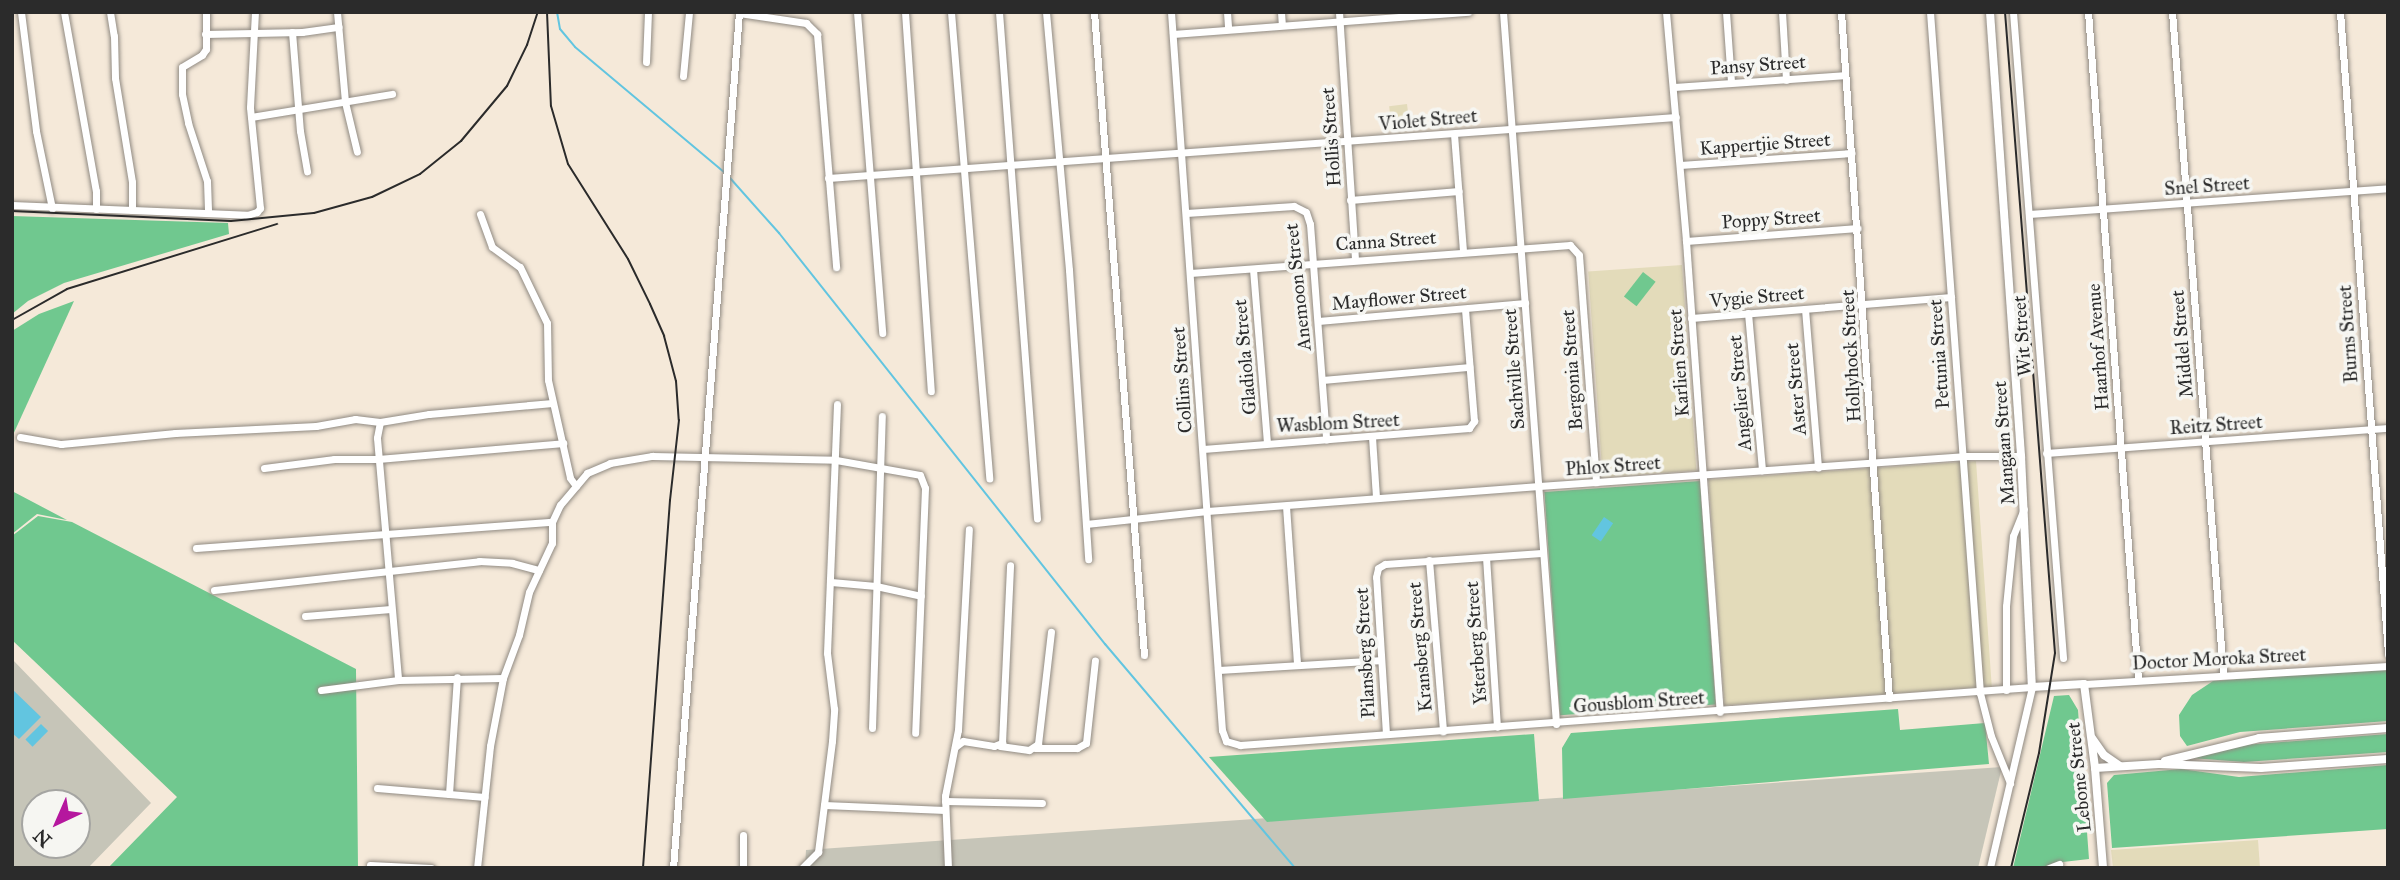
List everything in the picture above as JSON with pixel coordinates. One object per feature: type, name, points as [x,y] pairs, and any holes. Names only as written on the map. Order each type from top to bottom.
[{"type":"street","points":[[21,12],[36,131],[52,208]]},
{"type":"street","points":[[64,12],[96,191],[96,209]]},
{"type":"street","points":[[110,12],[116,78],[131,171],[132,210]]},
{"type":"street","points":[[206,12],[206,48],[202,55],[182,67],[188,123],[207,181],[208,213]]},
{"type":"street","points":[[12,205],[247,215],[260,208],[251,117],[254,12]]},
{"type":"street","points":[[337,12],[345,102],[357,152]]},
{"type":"street","points":[[646,62],[648,12]]},
{"type":"street","points":[[683,76],[689,12]]},
{"type":"street","points":[[856,12],[882,332]]},
{"type":"street","points":[[905,12],[919,172],[932,391]]},
{"type":"street","points":[[951,12],[989,478]]},
{"type":"street","points":[[999,12],[1037,519]]},
{"type":"street","points":[[1046,12],[1057,160],[1069,270],[1088,559]]},
{"type":"street","points":[[1094,12],[1136,518],[1144,655]]},
{"type":"street","name":"Collins Street","points":[[1171,12],[1217,670],[1222,734],[1228,743]]},
{"type":"street","points":[[1227,12],[1228,28]]},
{"type":"street","points":[[1281,12],[1282,25]]},
{"type":"street","name":"Hollis Street","points":[[1339,12],[1355,259]]},
{"type":"street","points":[[1172,34],[1468,12]]},
{"type":"street","name":"Sachville Street","points":[[1503,12],[1556,724]]},
{"type":"street","name":"Karlien Street","points":[[1666,12],[1686,241],[1720,712]]},
{"type":"street","points":[[1726,12],[1731,82]]},
{"type":"street","points":[[1782,12],[1786,80]]},
{"type":"street","name":"Hollyhock Street","points":[[1841,12],[1864,304],[1889,698]]},
{"type":"street","name":"Petunia Street","points":[[1930,12],[1980,693],[1990,736],[2010,783]]},
{"type":"street","name":"Mangaan Street","points":[[1990,12],[2021,456],[2032,687],[1990,868]]},
{"type":"street","name":"Wit Street","points":[[2013,12],[2063,658]]},
{"type":"street","name":"Haarhof Avenue","points":[[2088,12],[2138,679]]},
{"type":"street","name":"Middel Street","points":[[2172,12],[2223,674]]},
{"type":"street","name":"Burns Street","points":[[2340,12],[2388,654]]},
{"type":"street","points":[[673,868],[739,13],[806,23],[815,29],[823,81],[836,267]]},
{"type":"street","points":[[205,34],[292,32],[339,27]]},
{"type":"street","points":[[292,32],[307,172]]},
{"type":"street","name":"Pansy Street","points":[[1674,87],[1844,75]]},
{"type":"street","points":[[251,117],[392,94]]},
{"type":"street","name":"Violet Street","points":[[828,178],[1675,117]]},
{"type":"street","points":[[1454,134],[1463,251]]},
{"type":"street","name":"Kappertjie Street","points":[[1680,165],[1852,153]]},
{"type":"street","name":"Snel Street","points":[[2029,214],[2388,188]]},
{"type":"street","points":[[1350,200],[1459,191]]},
{"type":"street","name":"Anemoon Street","points":[[1186,214],[1300,208],[1309,217],[1326,439]]},
{"type":"street","points":[[480,214],[489,242],[520,267],[547,323],[548,380],[570,478],[576,486]]},
{"type":"street","name":"Poppy Street","points":[[1686,241],[1858,228]]},
{"type":"street","name":"Canna Street","points":[[1190,273],[1570,245],[1579,255]]},
{"type":"street","name":"Bergonia Street","points":[[1579,255],[1596,482]]},
{"type":"street","name":"Gladiola Street","points":[[1253,269],[1267,442]]},
{"type":"street","name":"Vygie Street","points":[[1691,318],[1951,297]]},
{"type":"street","name":"Mayflower Street","points":[[1318,321],[1525,303]]},
{"type":"street","points":[[1322,380],[1469,367],[1465,309]]},
{"type":"street","name":"Aster Street","points":[[1805,309],[1818,467]]},
{"type":"street","name":"Angelier Street","points":[[1748,313],[1762,470]]},
{"type":"street","name":"Wasblom Street","points":[[1203,449],[1267,442],[1455,431],[1472,425],[1469,367]]},
{"type":"street","points":[[20,437],[61,444],[175,433],[316,426],[355,419],[380,422],[429,414],[553,403]]},
{"type":"street","points":[[802,868],[818,852],[834,709],[827,653],[837,404]]},
{"type":"street","points":[[872,728],[882,416]]},
{"type":"street","points":[[380,422],[377,438],[398,680]]},
{"type":"street","name":"Reitz Street","points":[[2046,453],[2388,428]]},
{"type":"street","points":[[1372,437],[1376,498]]},
{"type":"street","points":[[264,468],[334,459],[379,459],[563,443]]},
{"type":"street","points":[[477,868],[490,746],[503,678],[529,592],[552,543],[552,522],[560,505],[587,473],[610,463],[652,456],[836,460],[882,467],[924,478],[915,733]]},
{"type":"street","name":"Phlox Street","points":[[1086,524],[1207,511],[1539,486],[1873,462],[2021,456]]},
{"type":"street","points":[[1286,506],[1297,664]]},
{"type":"street","points":[[2006,690],[2006,606],[2013,536],[2024,509]]},
{"type":"street","points":[[196,548],[552,522]]},
{"type":"street","points":[[948,868],[945,805],[958,730],[969,529]]},
{"type":"street","name":"Pilansberg Street","points":[[1385,734],[1376,572],[1385,564],[1542,553]]},
{"type":"street","name":"Ysterberg Street","points":[[1486,557],[1497,727]]},
{"type":"street","name":"Kransberg Street","points":[[1429,560],[1443,731]]},
{"type":"street","points":[[214,590],[479,561],[512,563],[538,570]]},
{"type":"street","points":[[1000,746],[1004,728],[1010,565]]},
{"type":"street","points":[[831,582],[876,586],[921,596]]},
{"type":"street","points":[[305,617],[391,609]]},
{"type":"street","points":[[1035,748],[1041,737],[1051,632]]},
{"type":"street","points":[[954,748],[963,741],[1028,750],[1077,748],[1086,743],[1095,660]]},
{"type":"street","points":[[1217,670],[1380,660]]},
{"type":"street","name":"Doctor Moroka Street","points":[[2052,686],[2388,666]]},
{"type":"street","points":[[449,794],[457,677]]},
{"type":"street","points":[[321,690],[398,680],[503,678]]},
{"type":"street","name":"Lebone Street","points":[[2084,684],[2092,738],[2103,868]]},
{"type":"street","name":"Gousblom Street","points":[[1228,743],[1240,746],[2052,686]]},
{"type":"street","points":[[2159,764],[2259,738],[2388,728]]},
{"type":"street","points":[[2092,738],[2104,755],[2122,767]]},
{"type":"street","points":[[2095,768],[2159,764],[2261,768],[2388,759]]},
{"type":"street","points":[[377,788],[485,797]]},
{"type":"street","points":[[824,805],[1042,803]]},
{"type":"street","points":[[743,835],[743,868]]},
{"type":"street","points":[[2049,868],[2059,864]]},
{"type":"street","points":[[370,865],[431,868]]},
{"type":"shaded area","points":[[1407,104],[1410,130],[1392,132],[1389,106]]},
{"type":"shaded area","points":[[1682,265],[1696,470],[1603,477],[1588,272]]},
{"type":"shaded area","points":[[1976,461],[1992,686],[1724,705],[1709,480]]},
{"type":"shaded area","points":[[12,659],[151,803],[88,868],[12,868]]},
{"type":"shaded area","points":[[2002,767],[1978,868],[805,868],[806,850]]},
{"type":"shaded area","points":[[2258,840],[2260,868],[2113,868],[2111,850]]},
{"type":"green space","points":[[12,216],[228,223],[229,234],[64,283],[28,301],[12,314]]},
{"type":"green space","points":[[1643,272],[1656,282],[1637,306],[1624,296]]},
{"type":"green space","points":[[74,301],[12,437],[12,331],[39,314]]},
{"type":"green space","points":[[1700,481],[1716,704],[1560,715],[1544,492]]},
{"type":"green space","points":[[12,491],[67,520],[37,514],[12,534]]},
{"type":"green space","points":[[38,516],[72,522],[356,669],[358,868],[108,868],[177,797],[12,640],[12,536]]},
{"type":"green space","points":[[2388,668],[2388,721],[2240,732],[2187,746],[2180,736],[2179,715],[2192,695],[2213,681]]},
{"type":"green space","points":[[2069,695],[2078,710],[2089,859],[2054,863],[2040,868],[2013,868],[2054,696]]},
{"type":"green space","points":[[1898,709],[1900,730],[1985,723],[1989,764],[1563,799],[1562,748],[1571,733]]},
{"type":"green space","points":[[1534,734],[1539,801],[1267,822],[1209,757]]},
{"type":"green space","points":[[2388,734],[2388,752],[2244,762],[2191,758],[2243,745]]},
{"type":"green space","points":[[2388,765],[2388,829],[2112,848],[2107,783],[2114,775],[2181,769],[2239,777]]},
{"type":"water","points":[[1604,517],[1613,523],[1601,541],[1592,535]]},
{"type":"water","points":[[12,689],[41,717],[19,739],[12,733]]},
{"type":"water","points":[[41,724],[48,731],[33,747],[25,740]]},
{"type":"waterway","points":[[557,12],[560,29],[575,47],[724,172]]},
{"type":"waterway","points":[[730,178],[779,233],[1105,644],[1295,868]]},
{"type":"railway","points":[[12,211],[231,221],[314,213],[372,197],[420,174],[461,141],[507,86],[527,45],[538,12]]},
{"type":"railway","points":[[547,12],[551,106],[568,164],[628,259],[664,336],[676,381],[679,420],[670,500],[643,868]]},
{"type":"railway","points":[[2005,12],[2055,653],[2039,753],[2011,868]]},
{"type":"railway","points":[[12,320],[67,289],[277,224]]}]
